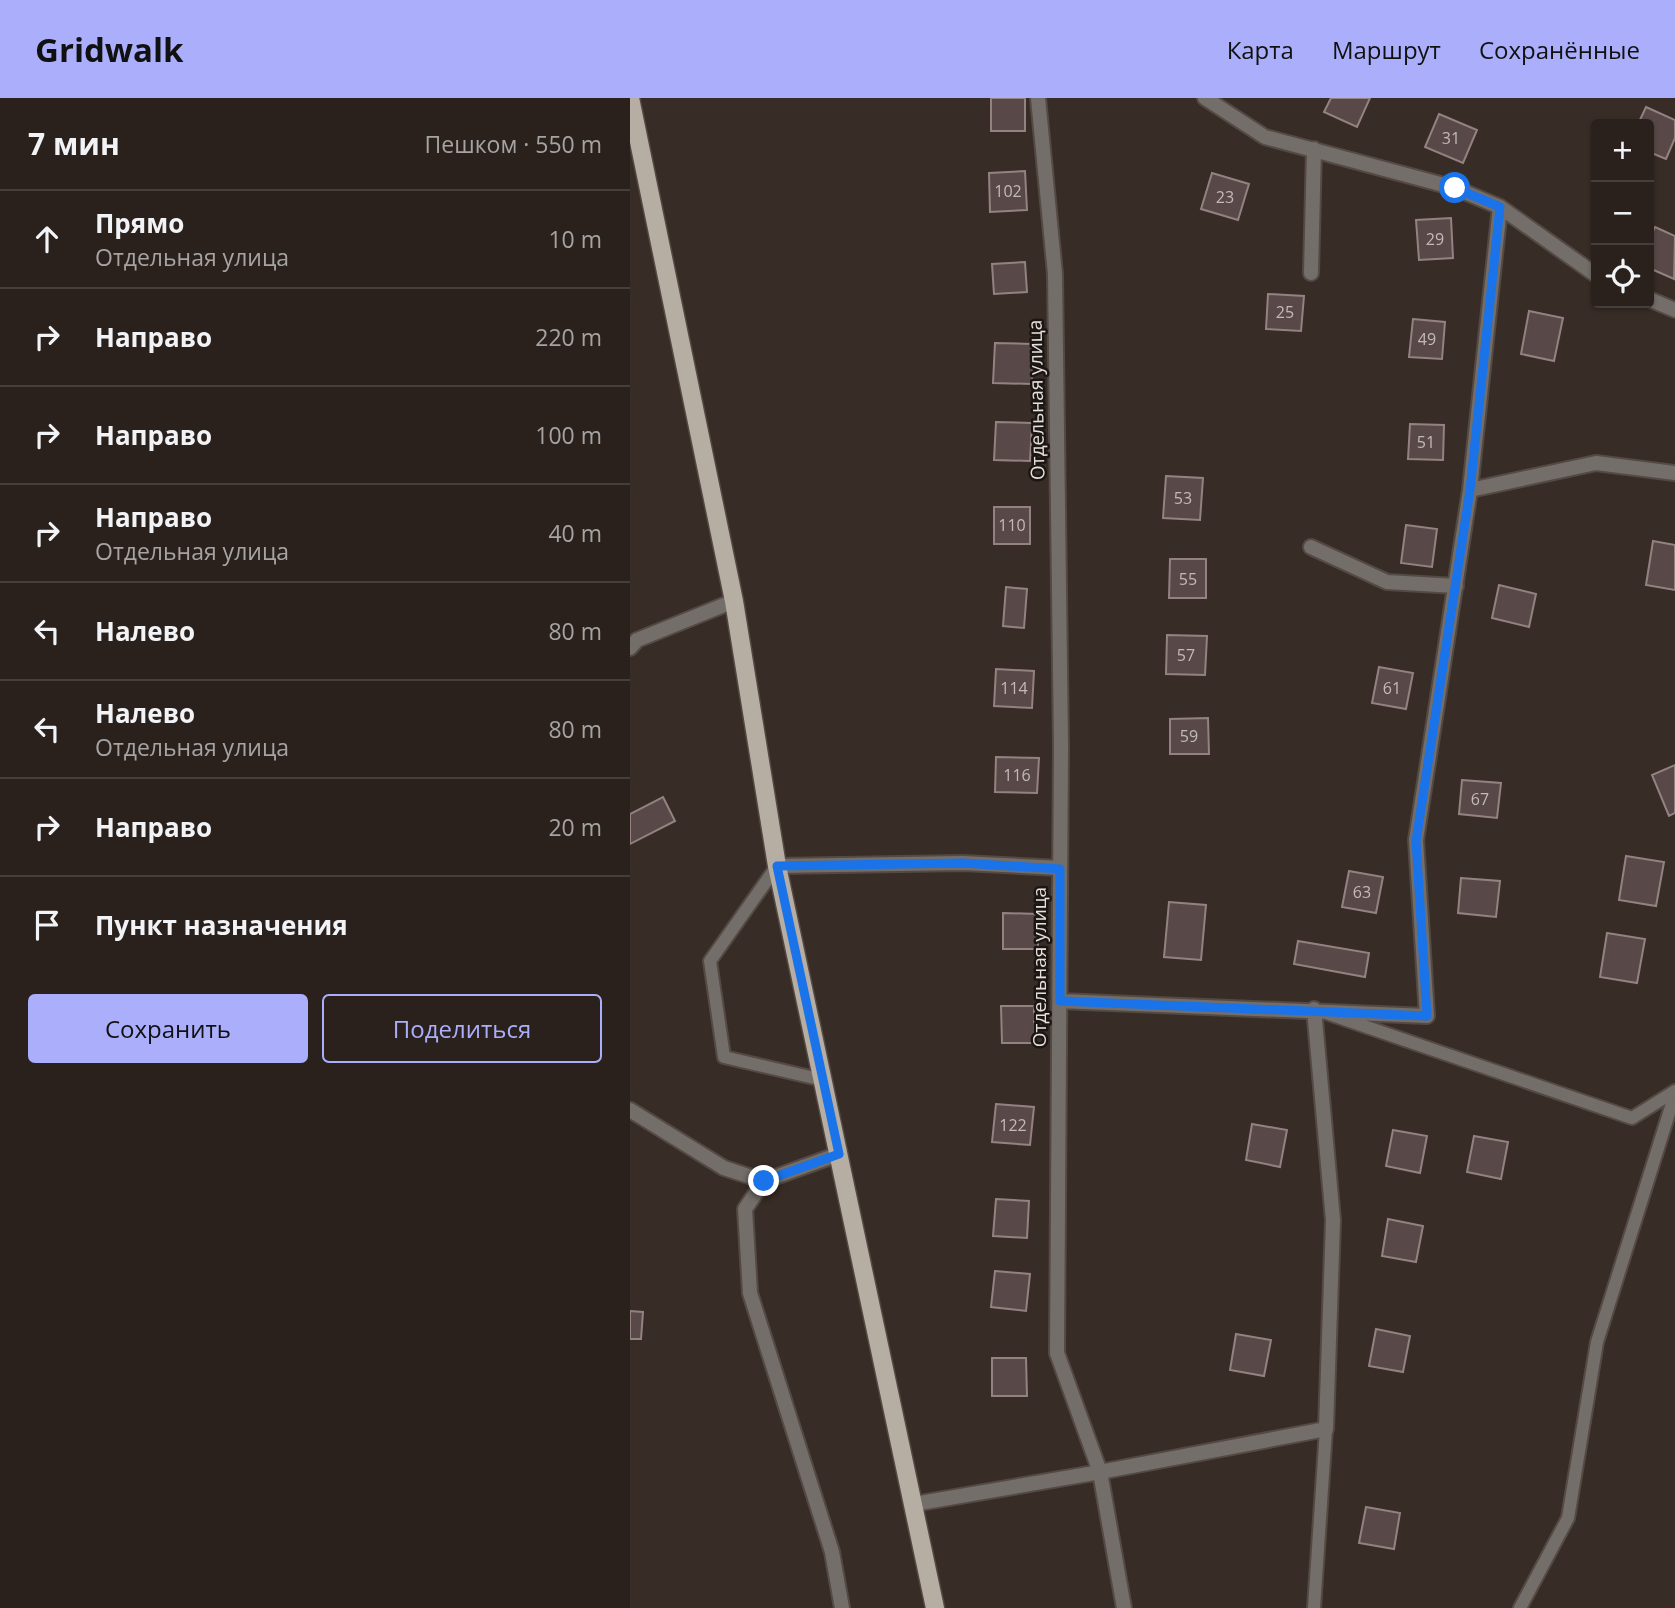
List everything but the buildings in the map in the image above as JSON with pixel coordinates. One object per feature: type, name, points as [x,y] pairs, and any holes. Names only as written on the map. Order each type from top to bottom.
[{"type":"main road","points":[[630,98],[734,601],[777,866],[935,1608]]},
{"type":"street","name":"Отдельная улица","points":[[1038,98],[1055,274],[1061,746],[1057,1353],[1100,1472],[1124,1608]]},
{"type":"street","points":[[1205,98],[1265,136],[1455,188],[1500,207],[1591,271]]},
{"type":"street","points":[[1311,272],[1314,149]]},
{"type":"street","points":[[1060,1001],[1314,1009],[1427,1016],[1416,841],[1470,490],[1500,207]]},
{"type":"street","points":[[1654,301],[1675,310]]},
{"type":"street","points":[[1470,490],[1596,463],[1675,473]]},
{"type":"street","points":[[1311,547],[1387,582],[1456,586]]},
{"type":"street","points":[[630,648],[637,640],[734,601]]},
{"type":"street","points":[[777,866],[963,863],[1060,869]]},
{"type":"street","points":[[914,1504],[1326,1429],[1332,1220],[1314,1009]]},
{"type":"street","points":[[630,1110],[724,1168],[764,1181]]},
{"type":"street","points":[[839,1154],[764,1181],[745,1209],[750,1293],[832,1552],[842,1608]]},
{"type":"lane","points":[[777,866],[710,961],[724,1057],[823,1080]]},
{"type":"lane","points":[[1314,1009],[1632,1118],[1675,1093]]},
{"type":"lane","points":[[1520,1608],[1568,1518],[1597,1342],[1675,1093]]},
{"type":"lane","points":[[1314,1608],[1326,1429]]},
{"type":"route","points":[[764,1181],[839,1154],[777,866],[963,863],[1060,869],[1060,1001],[1314,1009],[1427,1016],[1416,841],[1470,490],[1500,207],[1455,188]]}]
